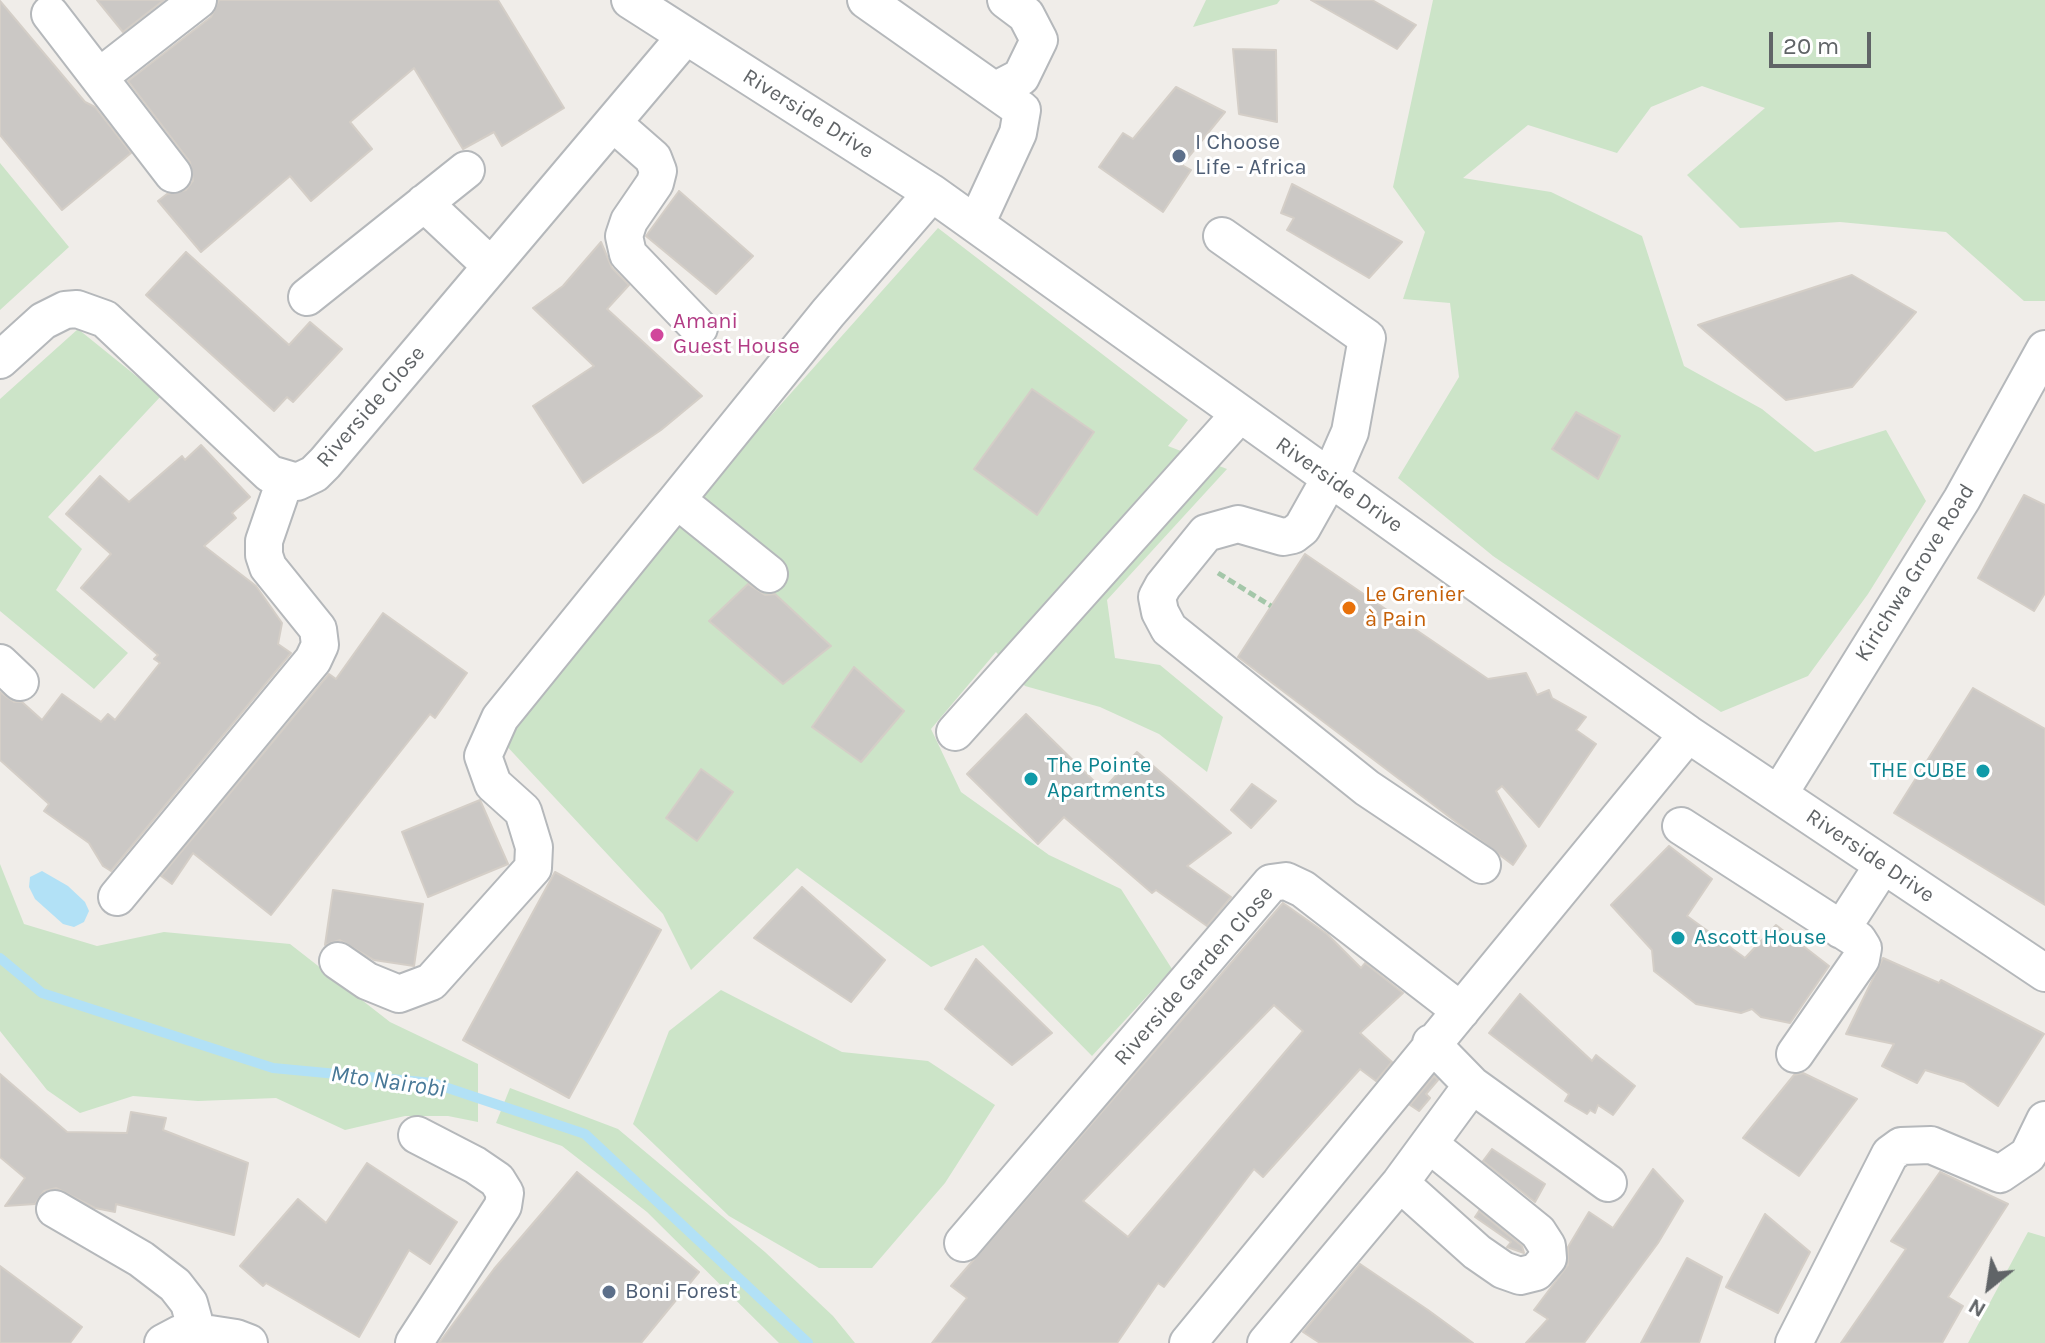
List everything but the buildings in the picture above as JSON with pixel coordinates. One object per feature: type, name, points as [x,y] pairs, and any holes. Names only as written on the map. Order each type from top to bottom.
[{"type":"street","points":[[99,77],[198,0]]},
{"type":"street","name":"Riverside Drive","points":[[630,0],[932,193],[1688,734],[2045,973]]},
{"type":"street","points":[[866,0],[1022,110],[1018,133],[976,224]]},
{"type":"street","points":[[996,90],[1021,77],[1039,40],[1026,15],[1006,0]]},
{"type":"street","points":[[50,14],[173,174]]},
{"type":"street","name":"Riverside Close","points":[[285,480],[297,482],[314,474],[325,463],[685,37]]},
{"type":"street","points":[[613,123],[653,158],[658,171],[655,183],[629,221],[624,236],[628,254],[699,328]]},
{"type":"street","points":[[307,297],[466,170]]},
{"type":"street","points":[[338,961],[367,981],[399,994],[431,982],[533,868],[534,847],[523,811],[493,784],[483,756],[500,718],[828,313],[932,193]]},
{"type":"street","points":[[424,203],[491,266]]},
{"type":"street","points":[[1222,236],[1367,338],[1354,415],[1329,480],[1302,528],[1293,535],[1283,537],[1238,524],[1206,533],[1157,597],[1160,612],[1169,629],[1367,788],[1482,865]]},
{"type":"street","points":[[0,360],[43,321],[65,310],[77,309],[105,319],[270,474],[285,480],[264,541],[264,555],[268,567],[318,629],[320,645],[313,660],[117,897]]},
{"type":"street","name":"Kirichwa Grove Road","points":[[1779,794],[1962,499],[2045,349]]},
{"type":"street","points":[[955,732],[1239,415]]},
{"type":"street","points":[[677,500],[769,574]]},
{"type":"street","points":[[1188,1343],[1431,1043],[1461,1011],[1688,734]]},
{"type":"street","points":[[1681,826],[1858,940],[1863,948],[1862,955],[1795,1054]]},
{"type":"street","points":[[1841,930],[1883,865]]},
{"type":"street","name":"Riverside Garden Close","points":[[963,1243],[1271,883],[1286,881],[1303,889],[1461,1011]]},
{"type":"street","points":[[1431,1043],[1472,1085],[1608,1183]]},
{"type":"street","points":[[1266,1343],[1400,1183],[1472,1085]]},
{"type":"street","points":[[1794,1343],[1890,1154],[1901,1146],[1931,1145],[2000,1174],[2028,1155],[2045,1120]]},
{"type":"street","points":[[414,1343],[503,1206],[505,1193],[497,1180],[475,1165],[417,1135]]},
{"type":"street","points":[[1400,1183],[1477,1252],[1503,1270],[1520,1276],[1536,1272],[1548,1258],[1547,1246],[1538,1232],[1429,1144]]},
{"type":"street","points":[[55,1209],[141,1259],[175,1285],[189,1303],[197,1332]]},
{"type":"street","points":[[163,1343],[180,1334],[197,1332],[249,1343]]},
{"type":"path","points":[[1188,555],[1271,606]]},
{"type":"green space","points":[[1206,0],[1280,0],[1277,4],[1193,27]]},
{"type":"green space","points":[[1433,0],[2045,0],[2045,301],[2024,301],[1946,232],[1840,222],[1740,228],[1687,175],[1765,108],[1702,86],[1651,107],[1617,153],[1528,125],[1463,178],[1551,192],[1642,236],[1684,366],[1762,409],[1815,452],[1886,430],[1926,501],[1868,594],[1808,676],[1721,712],[1493,556],[1398,478],[1459,377],[1450,303],[1403,299],[1425,232],[1393,187]]},
{"type":"green space","points":[[0,163],[69,247],[0,310]]},
{"type":"green space","points":[[938,228],[1188,420],[1168,446],[1227,469],[1107,600],[1115,658],[1160,665],[1223,717],[1207,772],[1159,734],[1100,707],[1025,686],[996,652],[931,729],[961,792],[1049,855],[1121,889],[1172,969],[1092,1056],[983,945],[931,967],[797,868],[691,970],[663,914],[502,741],[710,484]]},
{"type":"green space","points":[[78,329],[161,396],[48,517],[82,549],[56,590],[128,653],[94,689],[0,611],[0,399]]},
{"type":"green space","points":[[0,864],[24,924],[97,946],[164,932],[290,944],[390,1022],[478,1064],[478,1122],[448,1116],[405,1116],[345,1130],[276,1098],[198,1101],[133,1096],[80,1113],[47,1090],[0,1031]]},
{"type":"green space","points":[[721,990],[842,1052],[928,1061],[995,1105],[945,1183],[872,1268],[819,1268],[729,1216],[633,1124],[669,1031]]},
{"type":"green space","points":[[510,1088],[618,1129],[765,1252],[833,1316],[855,1343],[779,1343],[647,1212],[562,1146],[496,1123]]},
{"type":"green space","points":[[2028,1232],[2045,1237],[2045,1343],[1968,1343]]},
{"type":"water","points":[[42,871],[68,886],[85,902],[89,911],[84,922],[74,927],[63,924],[35,899],[29,887],[30,877]]},
{"type":"waterway","name":"Mto Nairobi","points":[[0,958],[42,993],[273,1068],[433,1083],[585,1134],[808,1343]]},
{"type":"place","name":"I Choose Life - Africa","points":[[1179,156]]},
{"type":"place","name":"Amani Guest House","points":[[657,335]]},
{"type":"place","name":"Le Grenier à Pain","points":[[1349,608]]},
{"type":"place","name":"THE CUBE","points":[[1983,771]]},
{"type":"place","name":"The Pointe Apartments","points":[[1031,779]]},
{"type":"place","name":"Ascott House","points":[[1678,938]]},
{"type":"place","name":"Boni Forest","points":[[609,1292]]}]
